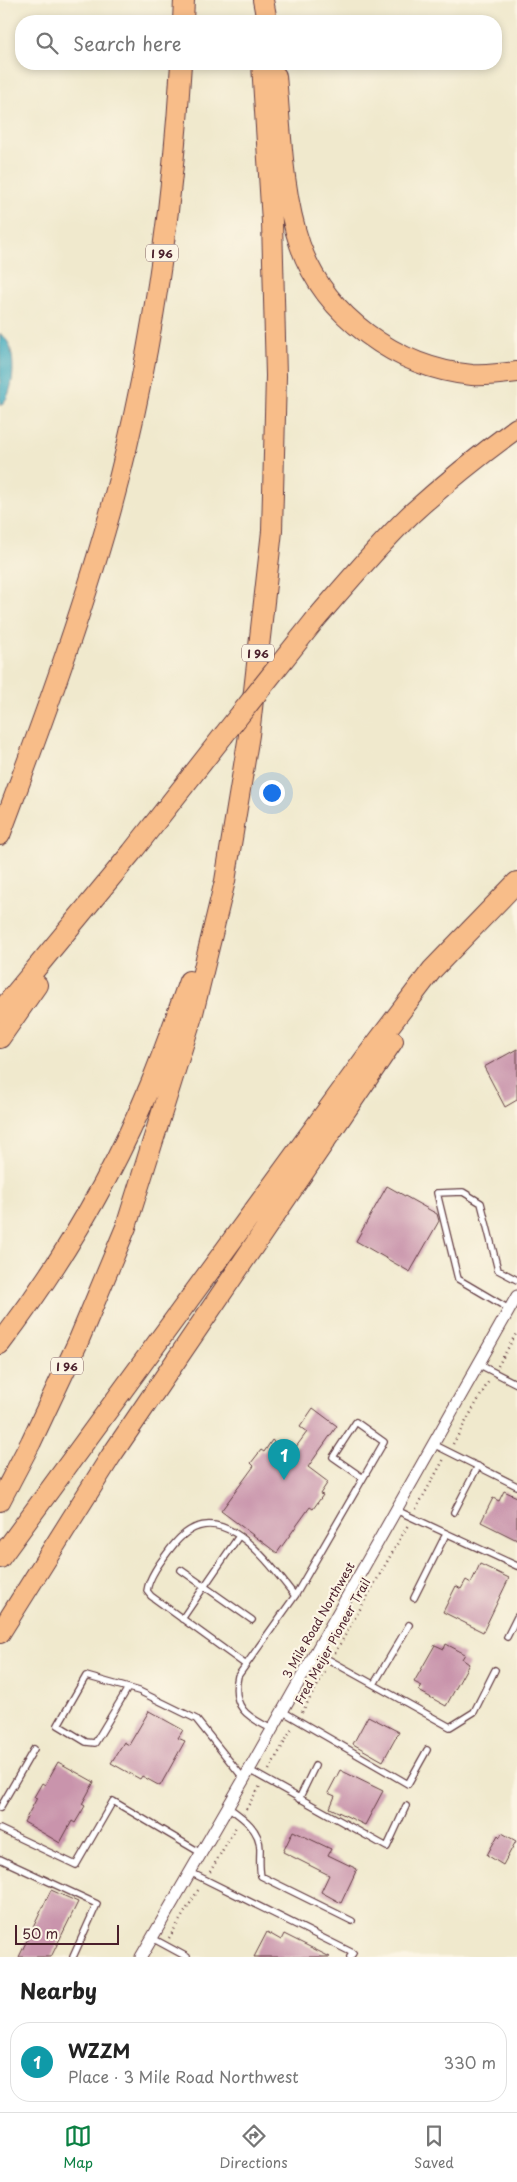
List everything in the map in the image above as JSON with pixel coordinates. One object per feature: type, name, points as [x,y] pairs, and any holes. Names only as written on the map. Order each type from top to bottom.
[{"type":"highway","points":[[184,0],[184,15]]},
{"type":"highway","points":[[258,0],[259,15]]},
{"type":"highway","points":[[263,0],[266,15]]},
{"type":"highway","name":"I 96","points":[[0,835],[36,740],[87,592],[110,511],[138,393],[158,283],[178,121],[181,70]]},
{"type":"highway","name":"I 96","points":[[0,1502],[31,1442],[78,1342],[126,1227],[192,1013],[225,881],[249,735],[272,531],[276,376],[272,222],[262,70]]},
{"type":"highway","points":[[275,70],[287,182],[299,243],[310,266],[332,301],[351,321],[381,344],[423,364],[473,375],[517,372]]},
{"type":"highway","points":[[0,1012],[61,939],[315,620],[372,555],[410,516],[467,466],[517,428]]},
{"type":"highway","points":[[0,812],[36,740]]},
{"type":"highway","points":[[0,1344],[77,1230],[121,1147],[152,1082],[225,881]]},
{"type":"highway","points":[[0,1558],[369,1053],[432,970],[517,882]]},
{"type":"highway","points":[[0,1038],[39,982],[61,939]]},
{"type":"highway","points":[[0,1633],[110,1456],[387,1051],[432,970]]},
{"type":"street","name":"3 Mile Road Northwest","points":[[141,1957],[517,1296]]},
{"type":"lane","points":[[509,1309],[458,1278],[437,1193],[463,1192],[481,1203],[498,1270],[517,1280]]},
{"type":"lane","points":[[478,1364],[517,1384]]},
{"type":"lane","points":[[272,1729],[247,1715],[237,1699],[238,1676],[295,1596],[384,1442],[356,1422],[333,1457],[363,1478]]},
{"type":"lane","points":[[433,1444],[517,1486]]},
{"type":"lane","points":[[454,1512],[478,1466]]},
{"type":"lane","points":[[396,1510],[517,1566]]},
{"type":"lane","points":[[246,1665],[147,1591],[148,1582],[171,1549],[182,1534],[205,1524],[215,1524],[239,1536],[271,1564],[295,1596]]},
{"type":"lane","points":[[414,1598],[446,1534]]},
{"type":"lane","points":[[182,1618],[239,1536]]},
{"type":"lane","points":[[181,1570],[252,1620]]},
{"type":"lane","points":[[506,1637],[517,1617]]},
{"type":"lane","points":[[374,1684],[409,1625]]},
{"type":"lane","points":[[315,1652],[450,1727],[474,1712],[495,1670]]},
{"type":"lane","points":[[128,1688],[95,1743],[86,1742],[58,1725],[86,1676],[139,1691],[196,1718],[246,1774],[264,1779],[387,1847],[406,1806]]},
{"type":"lane","points":[[282,1711],[408,1784],[427,1750]]},
{"type":"lane","points":[[0,1808],[34,1749]]},
{"type":"lane","points":[[299,1799],[315,1766]]},
{"type":"lane","points":[[0,1829],[76,1865],[113,1801],[201,1853]]},
{"type":"lane","points":[[228,1807],[251,1825],[257,1836],[260,1845],[259,1868],[261,1876],[352,1921]]},
{"type":"lane","points":[[0,1859],[98,1904],[72,1957]]},
{"type":"lane","points":[[190,1872],[353,1953],[350,1957]]},
{"type":"lane","points":[[152,1938],[187,1957]]},
{"type":"path","name":"Fred Meijer Pioneer Trail","points":[[165,1945],[298,1720],[517,1332]]},
{"type":"water","points":[[0,333],[11,349],[13,376],[9,394],[0,406]]},
{"type":"building","points":[[517,1049],[517,1100],[505,1107],[484,1067]]},
{"type":"building","points":[[387,1186],[437,1214],[439,1221],[410,1272],[356,1241]]},
{"type":"building","points":[[313,1408],[337,1426],[308,1467],[328,1482],[320,1494],[323,1495],[313,1509],[310,1507],[277,1553],[221,1511],[254,1466],[251,1463],[261,1450],[264,1452],[272,1440],[290,1455],[307,1432],[300,1427]]},
{"type":"building","points":[[504,1491],[517,1497],[517,1540],[481,1522],[493,1498],[499,1501]]},
{"type":"building","points":[[480,1564],[509,1578],[483,1632],[443,1612],[456,1586],[461,1589],[466,1580],[471,1583]]},
{"type":"building","points":[[446,1644],[465,1654],[462,1659],[469,1664],[446,1706],[419,1691],[422,1686],[414,1682],[435,1645],[444,1649]]},
{"type":"building","points":[[149,1711],[183,1730],[178,1738],[185,1741],[160,1786],[142,1776],[140,1779],[111,1763],[124,1742],[129,1745]]},
{"type":"building","points":[[368,1716],[399,1732],[383,1761],[353,1744]]},
{"type":"building","points":[[58,1762],[94,1782],[82,1804],[85,1806],[75,1823],[72,1821],[60,1843],[24,1822],[37,1798],[34,1797],[42,1783],[45,1785]]},
{"type":"building","points":[[340,1770],[383,1791],[365,1825],[330,1808],[335,1796],[328,1793]]},
{"type":"building","points":[[293,1831],[331,1849],[328,1855],[357,1869],[341,1903],[321,1892],[329,1875],[283,1852]]},
{"type":"building","points":[[502,1833],[516,1841],[503,1865],[487,1855],[498,1835],[500,1837]]},
{"type":"building","points":[[51,1890],[78,1902],[51,1957],[19,1957]]},
{"type":"building","points":[[267,1932],[281,1940],[284,1934],[330,1957],[254,1957]]},
{"type":"place","name":"WZZM","points":[[284,1480]]}]
